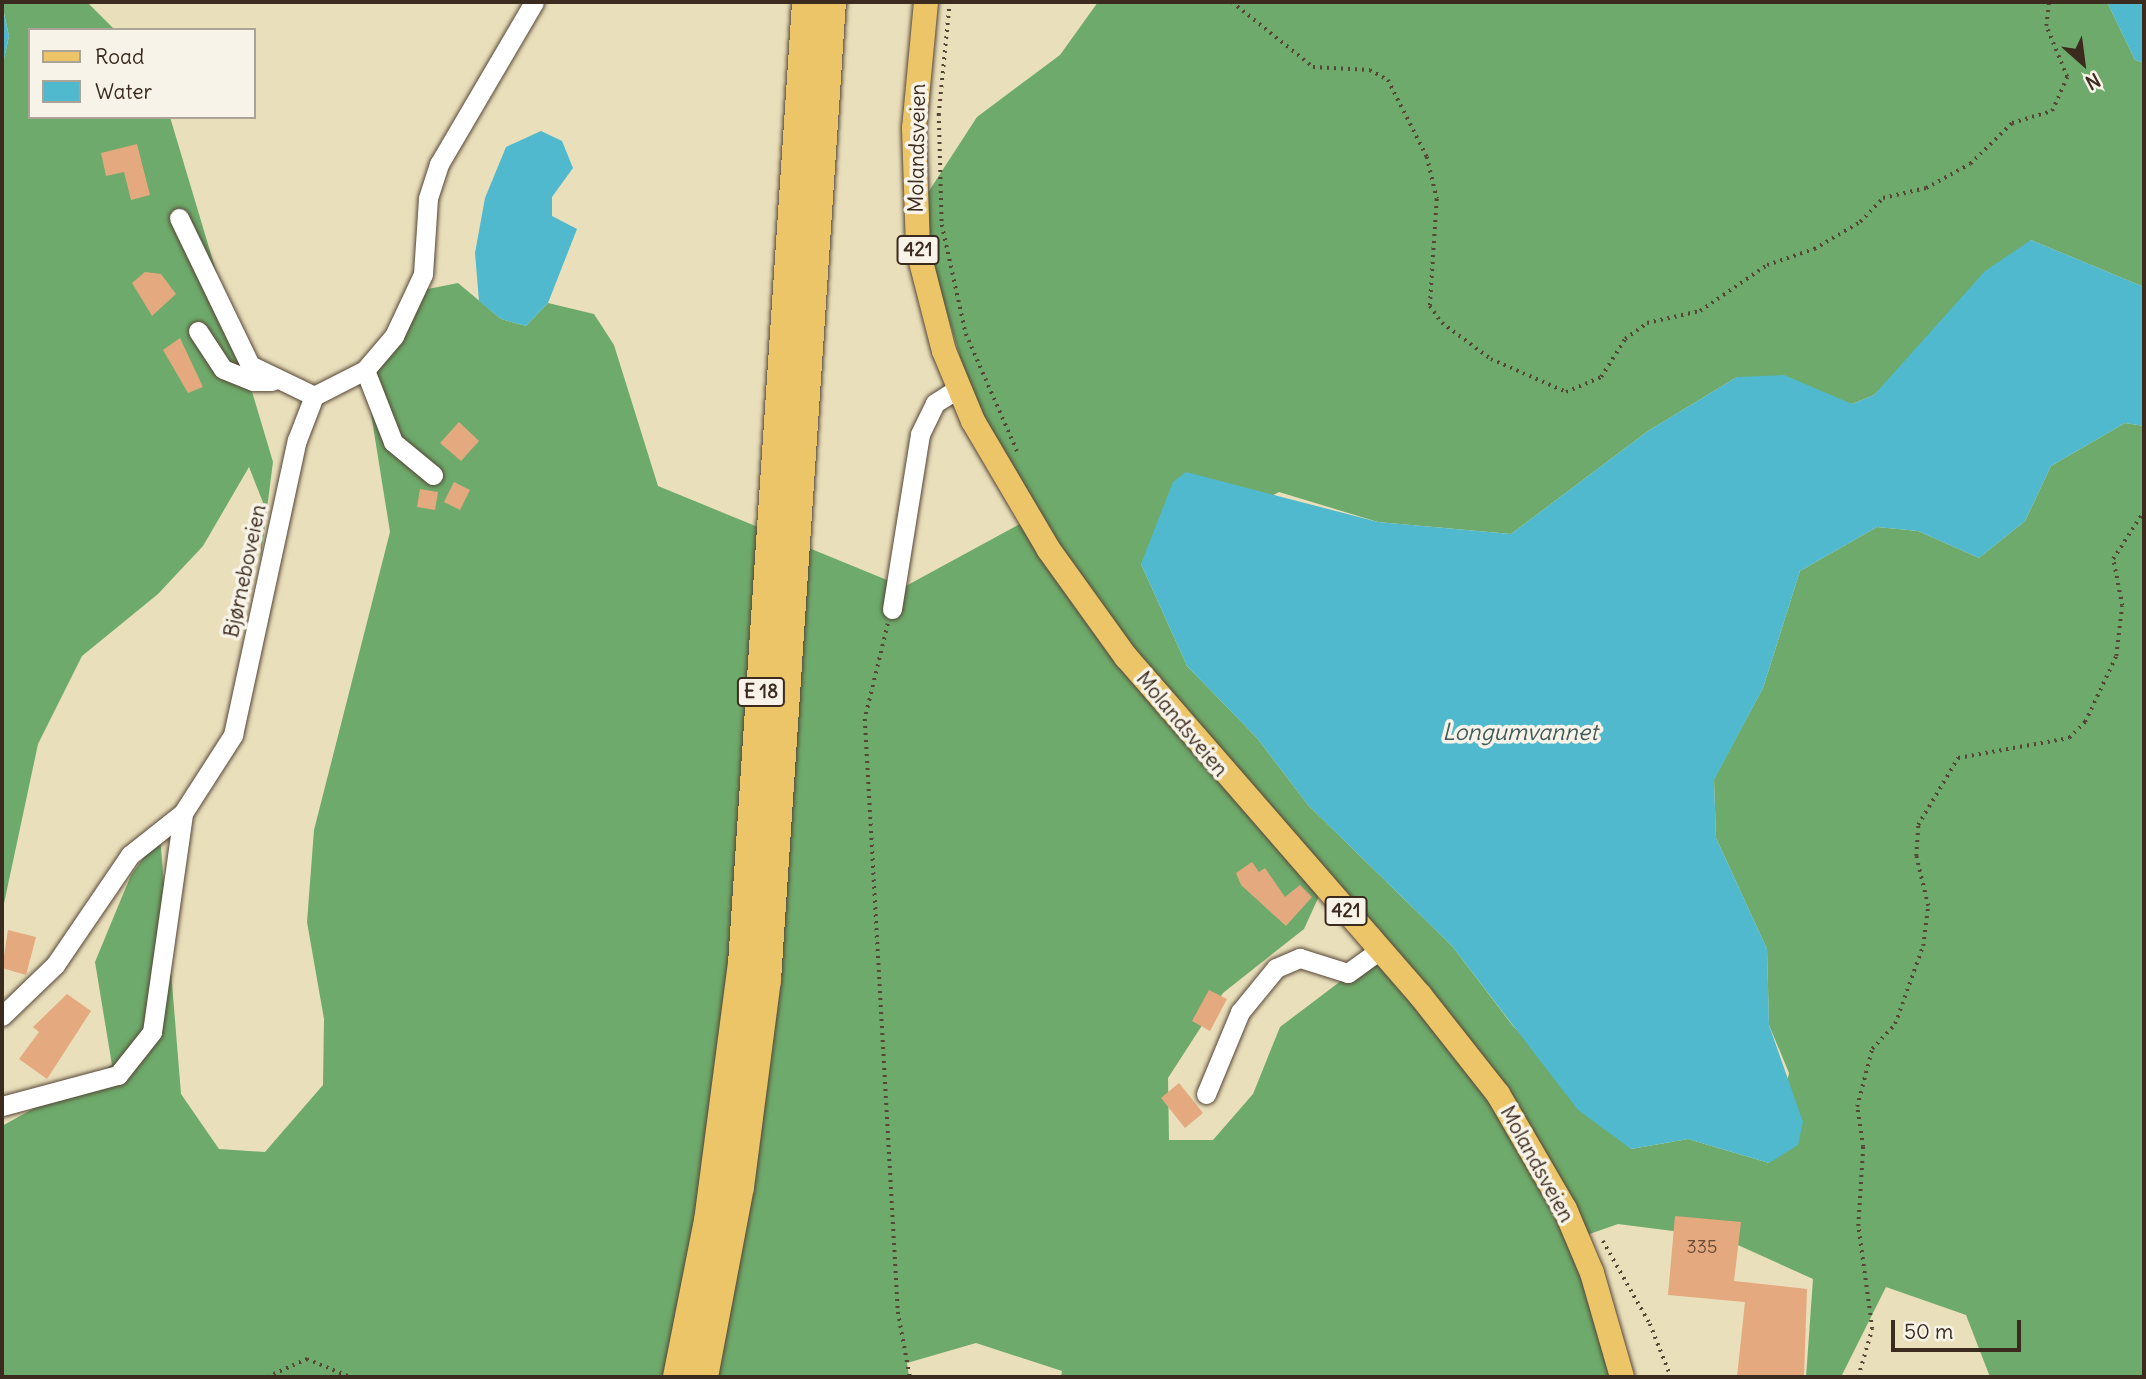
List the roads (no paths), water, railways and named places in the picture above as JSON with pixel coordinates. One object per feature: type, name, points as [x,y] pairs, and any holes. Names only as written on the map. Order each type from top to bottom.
[{"type":"highway","name":"E 18","points":[[677,1377],[710,1208],[742,964],[806,2]]},
{"type":"highway","name":"E 18","points":[[704,1377],[740,1187],[767,979],[832,2]]},
{"type":"main road","name":"Molandsveien","points":[[926,2],[914,128],[915,213],[927,291],[959,388],[1005,481],[1102,626],[1478,1068],[1547,1174],[1592,1273],[1622,1377]]},
{"type":"street","points":[[198,331],[223,369],[253,381],[273,381],[314,396],[365,370],[394,336],[423,274],[428,198],[439,164],[534,3]]},
{"type":"street","points":[[179,218],[239,348],[273,381]]},
{"type":"street","points":[[365,370],[394,442],[433,475]]},
{"type":"street","points":[[892,609],[920,435],[935,403],[959,388]]},
{"type":"street","name":"Bjørneboveien","points":[[2,1106],[34,1093],[100,1084],[139,1057],[152,1032],[165,971],[183,813],[233,735],[297,440],[314,396]]},
{"type":"street","points":[[2,1016],[55,965],[130,855],[183,813]]},
{"type":"street","points":[[1206,1094],[1240,1012],[1276,968],[1300,958],[1348,973],[1380,950]]},
{"type":"water","points":[[2107,2],[2144,2],[2144,63],[2135,60]]},
{"type":"water","points":[[2,5],[9,36],[2,68]]},
{"type":"water","points":[[541,131],[562,141],[573,168],[552,197],[552,216],[577,229],[548,303],[526,326],[501,319],[479,301],[475,253],[485,198],[506,147]]},
{"type":"water","name":"Longumvannet","points":[[2031,240],[2144,287],[2144,426],[2125,423],[2051,466],[2025,521],[1979,558],[1918,531],[1877,527],[1800,571],[1763,688],[1714,780],[1716,838],[1767,949],[1769,1025],[1803,1122],[1798,1145],[1769,1163],[1688,1139],[1631,1149],[1578,1110],[1452,946],[1308,805],[1257,738],[1187,666],[1141,564],[1173,482],[1186,472],[1378,522],[1511,534],[1648,431],[1737,377],[1784,375],[1852,404],[1874,395],[1985,271]]}]
